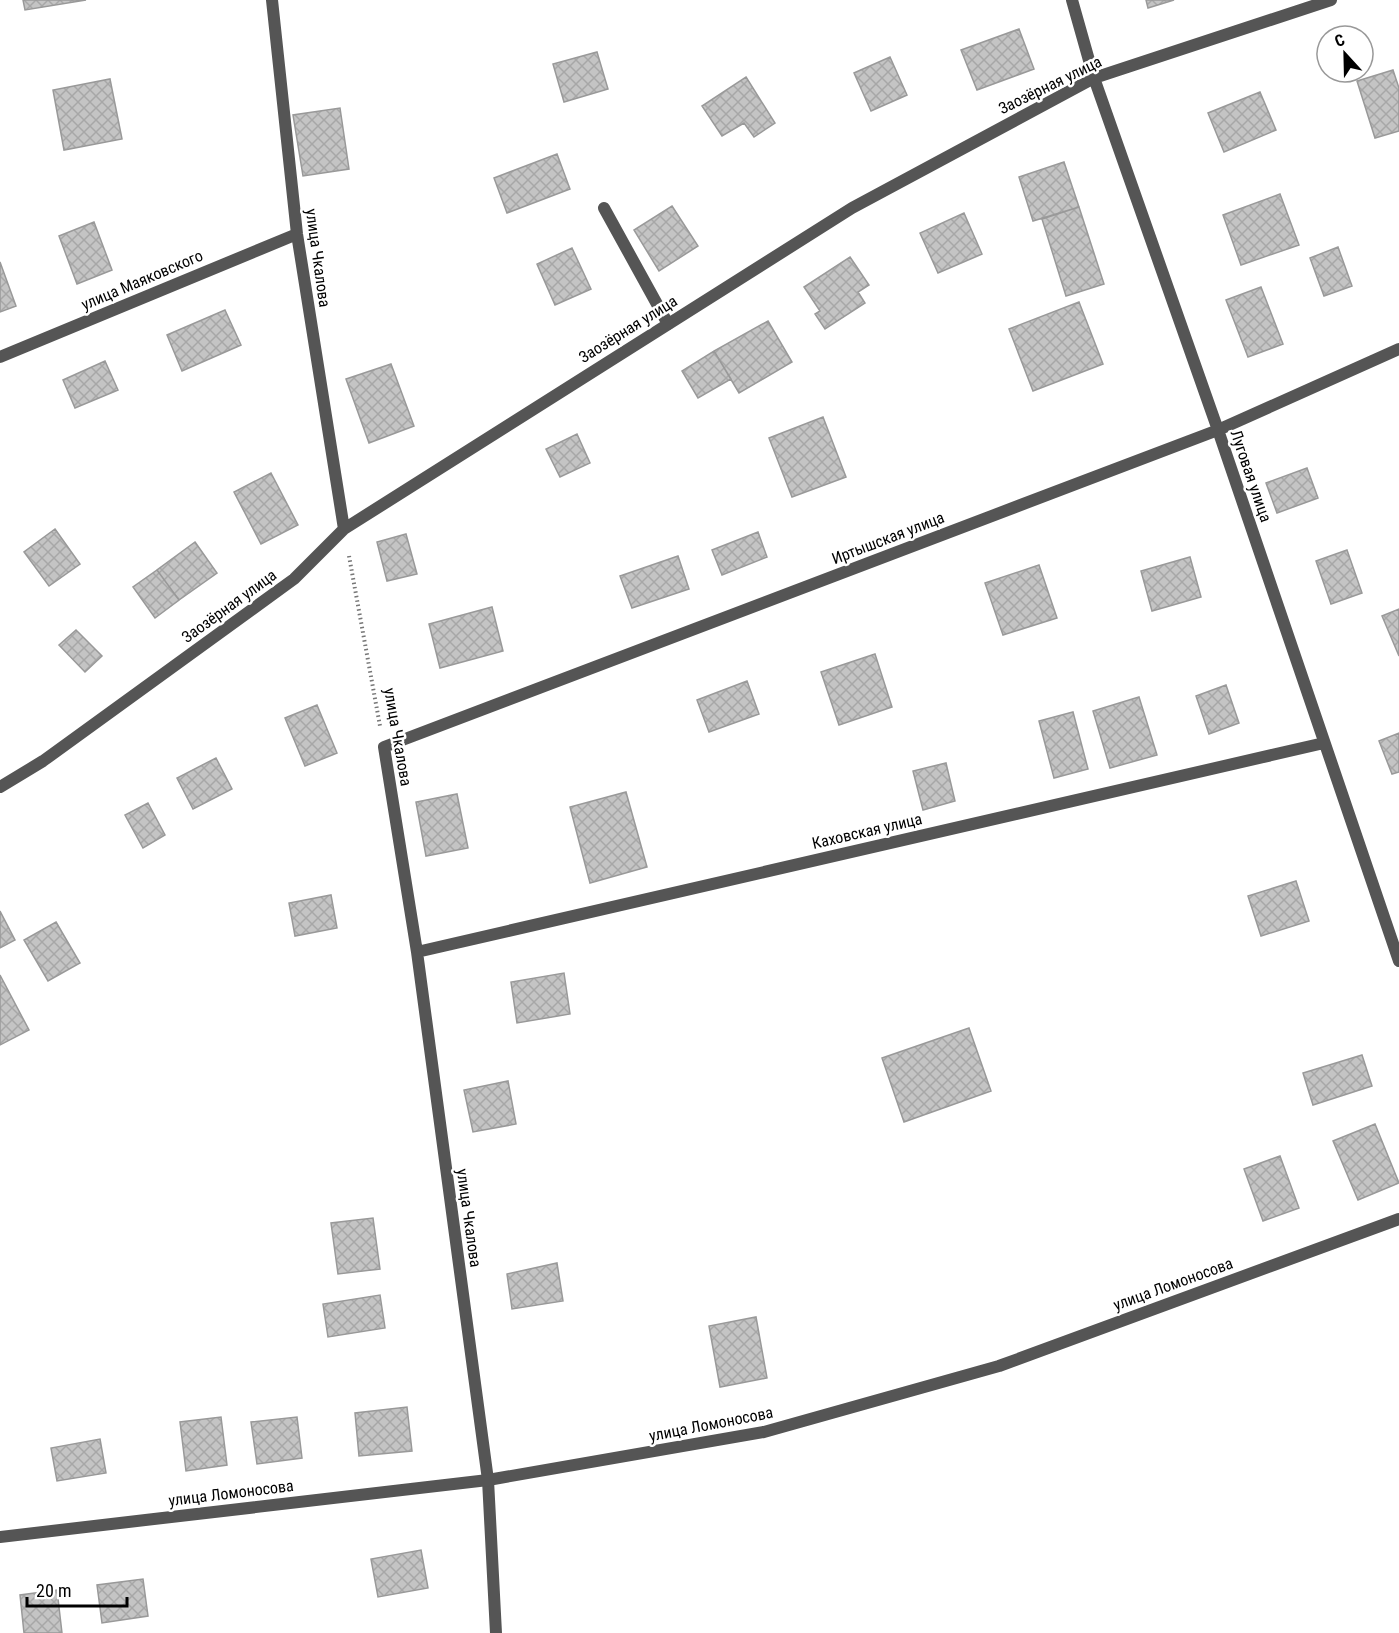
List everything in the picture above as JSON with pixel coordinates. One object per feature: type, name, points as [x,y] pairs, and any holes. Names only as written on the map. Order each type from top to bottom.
[{"type":"street","name":"улица Чкалова","points":[[272,0],[297,234],[344,529]]},
{"type":"street","name":"Луговая улица","points":[[1072,0],[1094,78],[1218,430],[1399,962]]},
{"type":"street","name":"Заозёрная улица","points":[[0,787],[43,761],[294,579],[344,529],[852,208],[1094,78],[1331,0]]},
{"type":"street","points":[[604,208],[668,324]]},
{"type":"street","name":"улица Маяковского","points":[[0,357],[297,234]]},
{"type":"street","name":"Иртышская улица","points":[[384,747],[1218,430],[1399,349]]},
{"type":"street","name":"Каховская улица","points":[[417,952],[1324,743]]},
{"type":"street","name":"улица Чкалова","points":[[384,747],[417,952],[488,1480],[496,1633]]},
{"type":"street","name":"улица Ломоносова","points":[[0,1537],[488,1480],[764,1432],[988,1369],[1399,1219]]},
{"type":"path","name":"улица Чкалова","points":[[344,529],[384,747]]},
{"type":"building","points":[[23,0],[86,0],[25,10]]},
{"type":"building","points":[[1146,0],[1174,0],[1148,8]]},
{"type":"building","points":[[1019,29],[1034,69],[977,90],[961,50]]},
{"type":"building","points":[[597,52],[608,89],[564,102],[553,64]]},
{"type":"building","points":[[890,57],[907,95],[871,111],[854,73]]},
{"type":"building","points":[[1393,70],[1399,88],[1399,131],[1375,138],[1358,84],[1375,84],[1375,76]]},
{"type":"building","points":[[746,77],[775,123],[754,137],[744,123],[722,136],[702,106]]},
{"type":"building","points":[[110,79],[122,139],[64,150],[53,90]]},
{"type":"building","points":[[1260,92],[1276,130],[1224,152],[1208,113]]},
{"type":"building","points":[[340,108],[349,169],[303,176],[293,115]]},
{"type":"building","points":[[557,154],[570,189],[507,213],[494,178]]},
{"type":"building","points":[[1064,162],[1079,207],[1033,221],[1019,177]]},
{"type":"building","points":[[1280,194],[1299,245],[1241,265],[1223,215]]},
{"type":"building","points":[[672,206],[698,246],[659,271],[634,230]]},
{"type":"building","points":[[1079,207],[1104,284],[1066,296],[1042,219]]},
{"type":"building","points":[[964,213],[982,254],[938,273],[920,233]]},
{"type":"building","points":[[94,222],[112,270],[77,284],[59,236]]},
{"type":"building","points":[[1338,247],[1352,286],[1324,296],[1310,258]]},
{"type":"building","points":[[572,248],[591,289],[555,305],[537,264]]},
{"type":"building","points":[[850,257],[869,285],[858,292],[865,303],[825,329],[815,314],[820,311],[804,287]]},
{"type":"building","points":[[0,262],[16,306],[0,312]]},
{"type":"building","points":[[1261,287],[1283,344],[1248,357],[1226,300]]},
{"type":"building","points":[[1079,302],[1103,364],[1033,391],[1009,329]]},
{"type":"building","points":[[225,310],[241,345],[182,371],[167,335]]},
{"type":"building","points":[[768,321],[792,362],[739,393],[714,351]]},
{"type":"building","points":[[714,351],[731,379],[698,398],[682,371]]},
{"type":"building","points":[[105,361],[118,390],[75,408],[63,380]]},
{"type":"building","points":[[391,364],[414,426],[369,443],[346,379]]},
{"type":"building","points":[[823,417],[846,477],[792,497],[769,438]]},
{"type":"building","points":[[577,434],[590,463],[560,477],[546,449]]},
{"type":"building","points":[[1307,468],[1318,498],[1277,513],[1266,483]]},
{"type":"building","points":[[271,473],[298,525],[261,544],[234,492]]},
{"type":"building","points":[[55,529],[80,564],[49,586],[24,552]]},
{"type":"building","points":[[758,532],[767,557],[722,575],[712,550]]},
{"type":"building","points":[[406,534],[417,574],[387,581],[377,542]]},
{"type":"building","points":[[195,542],[217,573],[179,600],[157,570]]},
{"type":"building","points":[[1347,550],[1362,593],[1331,604],[1316,561]]},
{"type":"building","points":[[678,556],[689,589],[632,608],[620,576]]},
{"type":"building","points":[[1190,557],[1201,597],[1152,611],[1141,571]]},
{"type":"building","points":[[1039,565],[1057,618],[1003,635],[985,583]]},
{"type":"building","points":[[157,570],[179,600],[155,618],[133,587]]},
{"type":"building","points":[[492,607],[503,651],[440,668],[429,624]]},
{"type":"building","points":[[1399,609],[1399,656],[1382,616]]},
{"type":"building","points":[[76,630],[102,656],[85,672],[59,645]]},
{"type":"building","points":[[875,654],[892,707],[839,725],[821,672]]},
{"type":"building","points":[[747,681],[759,714],[709,732],[697,700]]},
{"type":"building","points":[[1226,685],[1239,723],[1209,734],[1196,696]]},
{"type":"building","points":[[1139,697],[1157,755],[1110,768],[1093,711]]},
{"type":"building","points":[[317,705],[337,753],[305,766],[285,718]]},
{"type":"building","points":[[1073,712],[1088,769],[1054,778],[1039,721]]},
{"type":"building","points":[[1399,733],[1399,772],[1392,774],[1379,741]]},
{"type":"building","points":[[216,758],[232,789],[193,809],[177,778]]},
{"type":"building","points":[[946,763],[955,801],[923,810],[913,771]]},
{"type":"building","points":[[626,792],[647,867],[590,883],[570,807]]},
{"type":"building","points":[[457,794],[468,848],[426,856],[416,802]]},
{"type":"building","points":[[148,803],[165,835],[143,848],[125,815]]},
{"type":"building","points":[[1296,881],[1309,921],[1261,936],[1248,896]]},
{"type":"building","points":[[331,895],[337,928],[295,936],[289,903]]},
{"type":"building","points":[[0,911],[15,940],[0,948]]},
{"type":"building","points":[[56,922],[80,963],[48,981],[24,940]]},
{"type":"building","points":[[564,973],[570,1014],[517,1023],[511,982]]},
{"type":"building","points":[[0,975],[29,1030],[0,1045]]},
{"type":"building","points":[[969,1028],[991,1091],[904,1122],[882,1058]]},
{"type":"building","points":[[1362,1055],[1372,1086],[1313,1105],[1303,1073]]},
{"type":"building","points":[[508,1081],[516,1124],[473,1132],[464,1090]]},
{"type":"building","points":[[1375,1124],[1399,1183],[1358,1200],[1333,1141]]},
{"type":"building","points":[[1280,1156],[1299,1208],[1263,1221],[1244,1169]]},
{"type":"building","points":[[373,1218],[380,1269],[338,1274],[331,1223]]},
{"type":"building","points":[[557,1263],[563,1301],[512,1309],[507,1274]]},
{"type":"building","points":[[380,1295],[385,1328],[328,1337],[323,1304]]},
{"type":"building","points":[[756,1317],[767,1378],[720,1387],[709,1326]]},
{"type":"building","points":[[407,1407],[412,1451],[359,1456],[355,1413]]},
{"type":"building","points":[[221,1417],[227,1465],[186,1471],[180,1422]]},
{"type":"building","points":[[297,1417],[302,1458],[257,1464],[251,1422]]},
{"type":"building","points":[[100,1439],[106,1473],[57,1481],[51,1448]]},
{"type":"building","points":[[421,1550],[428,1588],[378,1597],[371,1559]]},
{"type":"building","points":[[143,1579],[148,1616],[102,1623],[97,1585]]},
{"type":"building","points":[[57,1590],[62,1633],[24,1633],[20,1595]]}]
